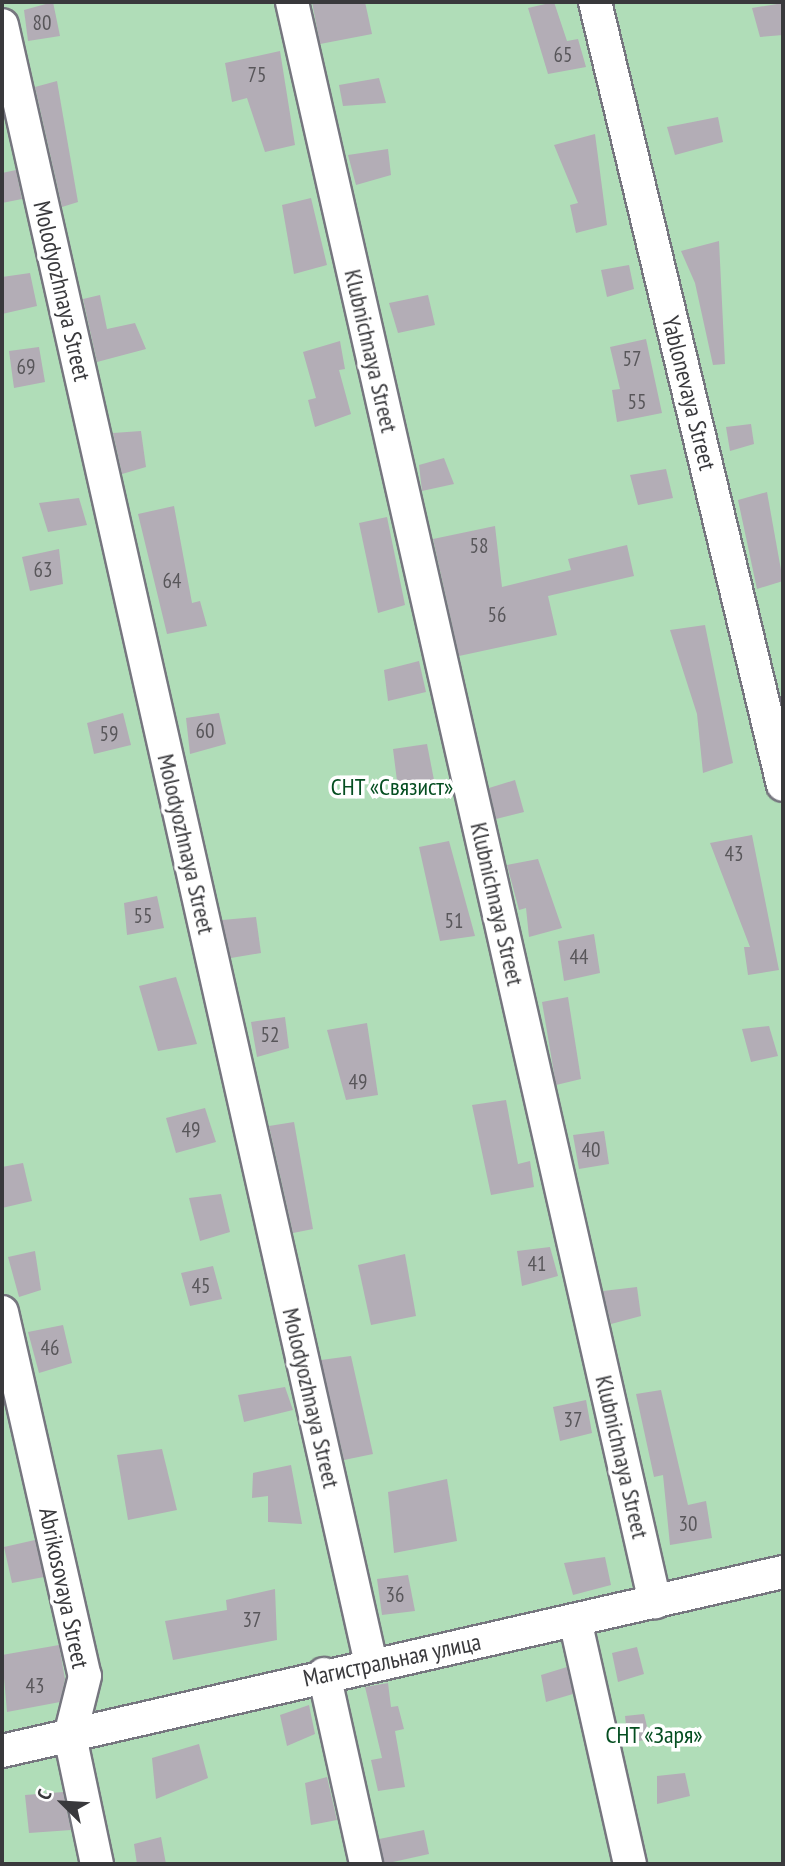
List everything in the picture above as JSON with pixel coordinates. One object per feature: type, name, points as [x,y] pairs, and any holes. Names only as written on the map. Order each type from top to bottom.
[{"type":"street","name":"Klubnichnaya Street","points":[[292,2],[655,1602]]},
{"type":"street","name":"Yablonevaya Street","points":[[595,2],[783,785]]},
{"type":"street","name":"Molodyozhnaya Street","points":[[2,24],[371,1664]]},
{"type":"street","name":"Abrikosovaya Street","points":[[2,1312],[85,1676],[70,1736],[97,1864]]},
{"type":"street","name":"Магистральная улица","points":[[2,1751],[324,1674],[783,1572]]},
{"type":"street","points":[[575,1620],[630,1864]]},
{"type":"street","points":[[324,1674],[366,1864]]},
{"type":"green space","name":"СНТ «Связист»","points":[[2,2],[783,2],[783,1864],[2,1864]]},
{"type":"building","points":[[53,2],[60,36],[28,41],[24,10]]},
{"type":"building","points":[[312,2],[365,2],[372,34],[320,44]]},
{"type":"building","points":[[554,2],[567,41],[578,39],[586,67],[548,74],[528,8]]},
{"type":"building","points":[[783,3],[783,35],[760,37],[752,8]]},
{"type":"building","points":[[280,51],[295,145],[265,152],[247,98],[232,102],[225,63]]},
{"type":"building","points":[[379,78],[386,103],[343,106],[339,85]]},
{"type":"building","points":[[57,81],[78,202],[62,207],[35,87]]},
{"type":"building","points":[[718,117],[723,142],[675,155],[667,127]]},
{"type":"building","points":[[595,134],[607,225],[576,233],[570,205],[578,203],[554,145]]},
{"type":"building","points":[[388,149],[391,175],[356,185],[348,155]]},
{"type":"building","points":[[16,170],[22,199],[2,203],[2,173]]},
{"type":"building","points":[[311,198],[327,265],[294,274],[282,205]]},
{"type":"building","points":[[719,241],[725,364],[713,365],[695,283],[681,251]]},
{"type":"building","points":[[629,265],[634,289],[607,297],[601,270]]},
{"type":"building","points":[[30,273],[37,306],[2,314],[2,277]]},
{"type":"building","points":[[100,295],[107,329],[135,323],[146,349],[97,362],[83,299]]},
{"type":"building","points":[[428,295],[435,325],[398,333],[389,303]]},
{"type":"building","points":[[646,339],[662,413],[617,422],[612,390],[620,389],[610,347]]},
{"type":"building","points":[[340,341],[345,369],[339,370],[351,414],[315,427],[308,400],[316,398],[303,352]]},
{"type":"building","points":[[39,347],[45,382],[14,388],[9,351]]},
{"type":"building","points":[[751,424],[754,444],[730,451],[726,427]]},
{"type":"building","points":[[141,431],[146,467],[122,474],[113,433]]},
{"type":"building","points":[[444,458],[454,484],[422,491],[419,465]]},
{"type":"building","points":[[666,469],[673,498],[638,505],[630,475]]},
{"type":"building","points":[[767,492],[783,581],[757,589],[738,500]]},
{"type":"building","points":[[79,498],[87,525],[48,532],[39,503]]},
{"type":"building","points":[[174,506],[192,603],[200,601],[207,626],[167,634],[138,514]]},
{"type":"building","points":[[387,517],[405,605],[378,613],[359,523]]},
{"type":"building","points":[[495,526],[502,587],[571,570],[568,559],[627,545],[634,576],[548,596],[557,635],[459,656],[433,539]]},
{"type":"building","points":[[59,549],[63,584],[30,591],[22,557]]},
{"type":"building","points":[[705,625],[733,763],[703,773],[697,714],[670,630]]},
{"type":"building","points":[[419,661],[426,692],[388,701],[384,670]]},
{"type":"building","points":[[123,713],[131,745],[94,754],[87,723]]},
{"type":"building","points":[[219,713],[226,744],[190,754],[186,718]]},
{"type":"building","points":[[427,744],[434,780],[398,789],[393,749]]},
{"type":"building","points":[[515,780],[524,812],[496,819],[489,788]]},
{"type":"building","points":[[752,835],[779,970],[748,975],[744,947],[750,947],[710,843]]},
{"type":"building","points":[[449,841],[475,936],[440,941],[419,847]]},
{"type":"building","points":[[538,859],[562,928],[529,937],[526,908],[519,910],[507,865]]},
{"type":"building","points":[[157,896],[164,928],[127,935],[124,903]]},
{"type":"building","points":[[256,917],[261,953],[231,958],[222,920]]},
{"type":"building","points":[[594,934],[600,973],[564,981],[558,941]]},
{"type":"building","points":[[176,977],[197,1044],[158,1051],[139,986]]},
{"type":"building","points":[[568,997],[581,1079],[556,1085],[542,1002]]},
{"type":"building","points":[[285,1017],[289,1048],[257,1057],[251,1022]]},
{"type":"building","points":[[367,1023],[378,1095],[346,1100],[327,1030]]},
{"type":"building","points":[[769,1026],[778,1056],[751,1062],[742,1029]]},
{"type":"building","points":[[506,1100],[518,1164],[530,1161],[534,1187],[491,1195],[472,1105]]},
{"type":"building","points":[[205,1108],[216,1142],[176,1153],[166,1118]]},
{"type":"building","points":[[294,1122],[313,1229],[293,1233],[269,1126]]},
{"type":"building","points":[[604,1131],[609,1164],[579,1169],[573,1135]]},
{"type":"building","points":[[23,1163],[32,1201],[2,1208],[2,1167]]},
{"type":"building","points":[[221,1194],[230,1232],[200,1241],[189,1198]]},
{"type":"building","points":[[550,1247],[558,1276],[522,1286],[517,1251]]},
{"type":"building","points":[[35,1251],[41,1290],[19,1297],[8,1257]]},
{"type":"building","points":[[405,1254],[416,1316],[371,1325],[358,1265]]},
{"type":"building","points":[[213,1266],[222,1299],[190,1306],[181,1273]]},
{"type":"building","points":[[637,1287],[641,1316],[611,1324],[603,1291]]},
{"type":"building","points":[[63,1325],[72,1363],[39,1373],[28,1332]]},
{"type":"building","points":[[351,1356],[373,1454],[344,1460],[321,1360]]},
{"type":"building","points":[[285,1387],[293,1410],[244,1422],[238,1395]]},
{"type":"building","points":[[661,1390],[688,1505],[706,1501],[712,1538],[670,1545],[663,1475],[654,1477],[636,1394]]},
{"type":"building","points":[[586,1400],[592,1433],[560,1441],[553,1407]]},
{"type":"building","points":[[162,1449],[177,1510],[128,1520],[117,1455]]},
{"type":"building","points":[[291,1465],[302,1524],[268,1522],[268,1496],[252,1498],[253,1473]]},
{"type":"building","points":[[447,1479],[457,1541],[394,1553],[388,1492]]},
{"type":"building","points":[[35,1540],[44,1577],[12,1583],[4,1547]]},
{"type":"building","points":[[605,1557],[611,1585],[573,1595],[564,1563]]},
{"type":"building","points":[[408,1575],[415,1611],[382,1615],[377,1579]]},
{"type":"building","points":[[275,1589],[277,1640],[173,1660],[165,1621],[227,1610],[226,1600]]},
{"type":"building","points":[[59,1645],[65,1679],[60,1702],[7,1712],[2,1655]]},
{"type":"building","points":[[637,1647],[644,1674],[618,1682],[612,1653]]},
{"type":"building","points":[[567,1667],[573,1694],[546,1702],[541,1675]]},
{"type":"building","points":[[388,1683],[391,1707],[398,1706],[404,1729],[395,1731],[405,1787],[378,1791],[371,1760],[382,1758],[365,1687]]},
{"type":"building","points":[[309,1705],[315,1734],[287,1746],[280,1715]]},
{"type":"building","points":[[644,1714],[650,1739],[628,1743],[625,1716]]},
{"type":"building","points":[[199,1744],[208,1778],[156,1799],[152,1758]]},
{"type":"building","points":[[685,1773],[690,1796],[657,1804],[657,1776]]},
{"type":"building","points":[[327,1777],[337,1820],[311,1825],[305,1783]]},
{"type":"building","points":[[63,1792],[71,1830],[29,1833],[25,1795]]},
{"type":"building","points":[[424,1830],[429,1854],[384,1864],[379,1839]]},
{"type":"building","points":[[161,1837],[166,1864],[137,1864],[134,1844]]},
{"type":"park label","name":"СНТ «Заря»","points":[[654,1735]]}]
